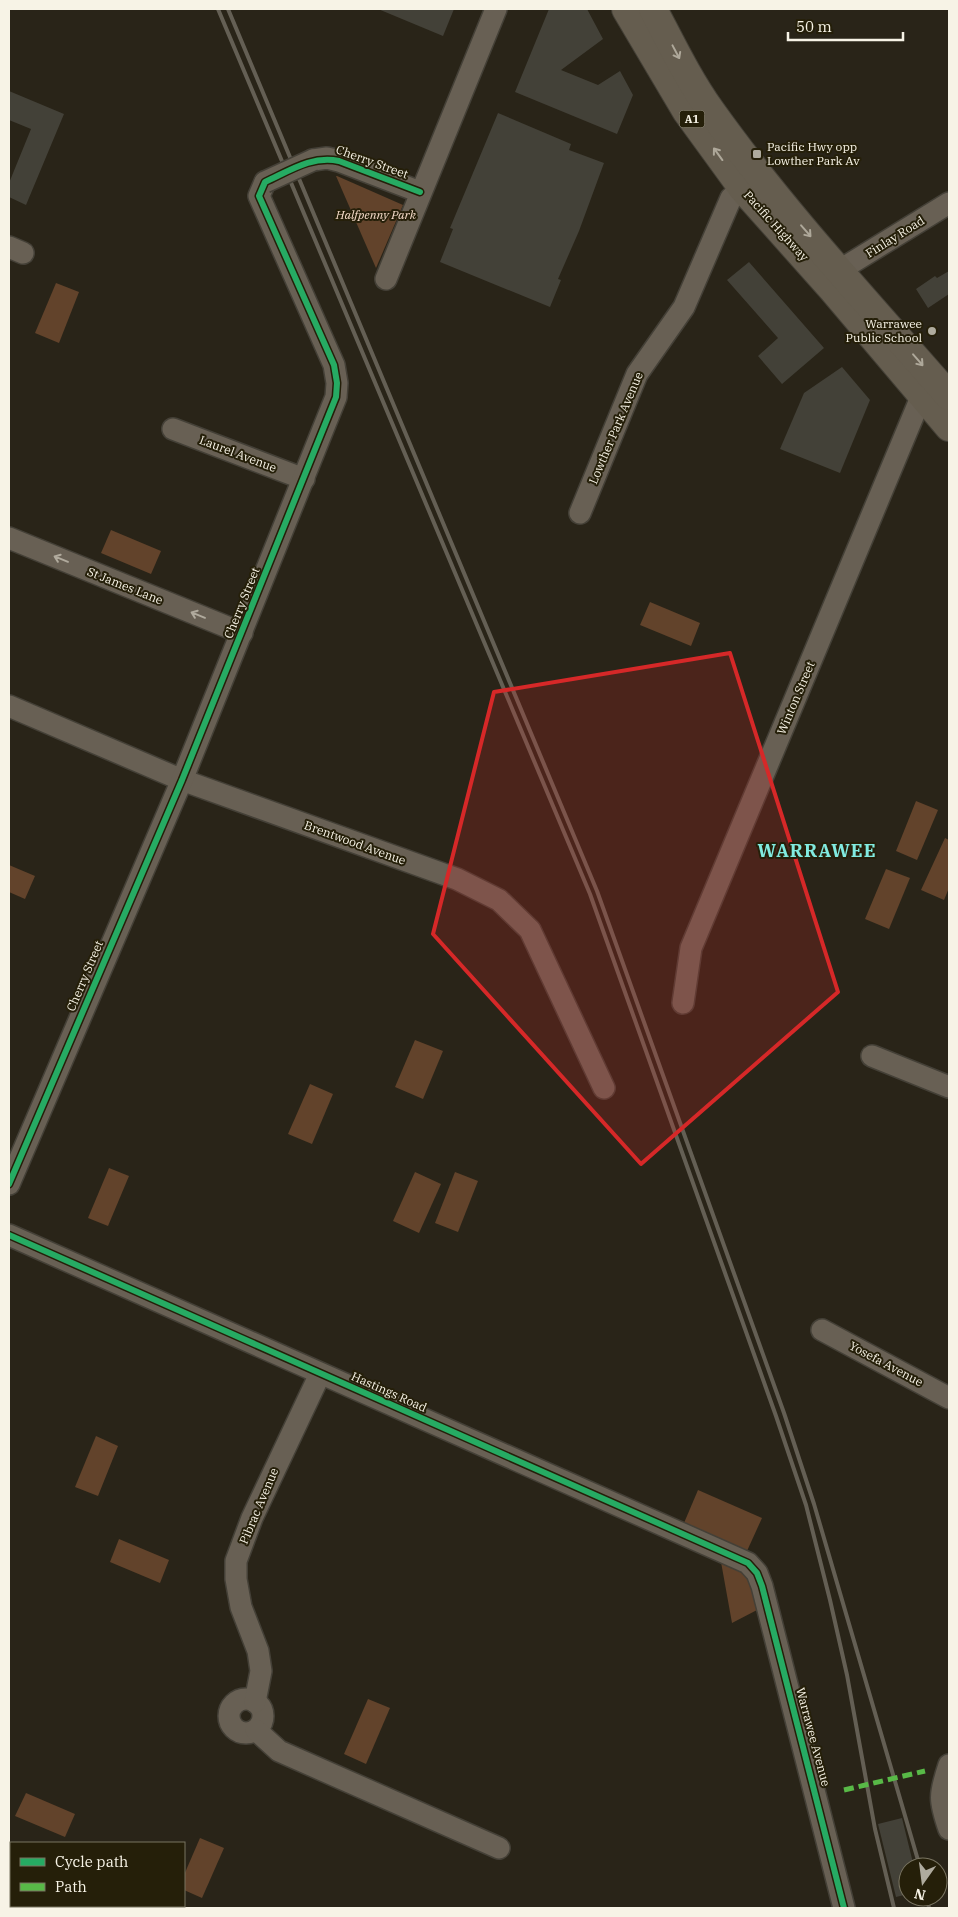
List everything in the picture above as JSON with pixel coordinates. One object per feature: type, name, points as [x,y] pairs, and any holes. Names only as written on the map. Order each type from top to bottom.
[{"type":"highway","name":"Pacific Highway","points":[[626,9],[687,112],[743,189],[833,290],[949,427]]},
{"type":"highway","name":"Pacific Highway","points":[[653,9],[682,64],[710,110],[775,194],[949,396]]},
{"type":"street","name":"Cherry Street","points":[[386,279],[496,9]]},
{"type":"street","name":"Cherry Street","points":[[9,1184],[182,780],[336,396],[337,383],[334,365],[258,196],[264,182],[313,160],[327,158],[420,192]]},
{"type":"street","name":"Lowther Park Avenue","points":[[580,514],[638,374],[684,307],[731,198],[743,189]]},
{"type":"street","name":"Finlay Road","points":[[840,270],[949,203]]},
{"type":"street","name":"Winton Street","points":[[683,1003],[691,948],[922,395]]},
{"type":"street","name":"Laurel Avenue","points":[[173,429],[304,479]]},
{"type":"street","name":"St James Lane","points":[[9,538],[242,633]]},
{"type":"street","name":"Brentwood Avenue","points":[[9,706],[182,780],[456,879],[499,900],[530,930],[604,1088]]},
{"type":"street","points":[[872,1056],[949,1087]]},
{"type":"street","name":"Hastings Road","points":[[9,1235],[735,1556],[748,1563],[757,1573]]},
{"type":"street","name":"Yosefa Avenue","points":[[822,1330],[949,1398]]},
{"type":"street","name":"Pibrac Avenue","points":[[255,1702],[261,1671],[258,1651],[241,1607],[236,1579],[236,1561],[252,1518],[320,1374]]},
{"type":"street","name":"Warrawee Avenue","points":[[757,1573],[844,1908]]},
{"type":"street","points":[[242,1700],[255,1702],[262,1710],[263,1716],[256,1730],[248,1733],[239,1731],[221,1722],[230,1713],[234,1705],[242,1700]]},
{"type":"street","points":[[256,1730],[279,1751],[499,1848]]},
{"type":"street","points":[[946,1774],[940,1800],[949,1830]]},
{"type":"highlighted area","points":[[730,653],[838,992],[641,1164],[433,934],[494,692]]},
{"type":"green space","name":"Halfpenny Park","points":[[336,176],[403,205],[376,268]]},
{"type":"green space","points":[[56,283],[79,292],[59,343],[35,333]]},
{"type":"green space","points":[[111,530],[161,551],[151,574],[101,553]]},
{"type":"green space","points":[[650,602],[700,623],[691,646],[640,625]]},
{"type":"green space","points":[[916,801],[938,810],[917,860],[896,851]]},
{"type":"green space","points":[[945,838],[949,840],[949,888],[944,900],[921,890]]},
{"type":"green space","points":[[9,865],[35,876],[25,899],[9,892]]},
{"type":"green space","points":[[886,869],[910,878],[889,929],[865,919]]},
{"type":"green space","points":[[415,1040],[443,1051],[423,1099],[395,1087]]},
{"type":"green space","points":[[310,1084],[333,1094],[312,1144],[288,1134]]},
{"type":"green space","points":[[109,1168],[129,1176],[108,1226],[88,1218]]},
{"type":"green space","points":[[415,1172],[441,1184],[419,1233],[393,1221]]},
{"type":"green space","points":[[455,1172],[478,1181],[458,1232],[435,1223]]},
{"type":"green space","points":[[96,1436],[118,1446],[98,1496],[75,1487]]},
{"type":"green space","points":[[698,1490],[762,1518],[747,1551],[684,1523]]},
{"type":"green space","points":[[119,1539],[169,1560],[160,1583],[110,1562]]},
{"type":"green space","points":[[721,1562],[739,1571],[748,1579],[757,1610],[732,1623]]},
{"type":"green space","points":[[368,1699],[390,1708],[366,1764],[344,1754]]},
{"type":"green space","points":[[26,1793],[75,1814],[65,1837],[15,1816]]},
{"type":"green space","points":[[200,1838],[224,1848],[202,1898],[185,1890],[185,1873]]},
{"type":"building","points":[[378,9],[454,9],[443,36]]},
{"type":"building","points":[[549,9],[587,9],[603,39],[561,70],[598,85],[620,71],[633,95],[617,134],[515,92]]},
{"type":"building","points":[[9,91],[64,114],[26,205],[9,197],[9,183],[31,129],[9,120]]},
{"type":"building","points":[[498,113],[571,144],[569,150],[604,163],[579,231],[558,279],[561,280],[550,307],[440,262],[453,229],[450,228]]},
{"type":"building","points":[[749,262],[824,348],[782,384],[758,356],[778,338],[727,280]]},
{"type":"building","points":[[949,271],[949,294],[928,308],[916,289],[935,276],[937,278]]},
{"type":"building","points":[[842,367],[870,400],[840,473],[780,449],[804,393]]},
{"type":"building","points":[[902,1818],[912,1857],[898,1857],[898,1896],[896,1897],[878,1824]]},
{"type":"railway","points":[[218,9],[590,894],[776,1416],[806,1505],[830,1600],[847,1675],[875,1829],[894,1908]]},
{"type":"railway","points":[[228,9],[597,891],[784,1413],[814,1504],[917,1857]]},
{"type":"marked path","points":[[844,1790],[925,1771]]},
{"type":"cycle path","points":[[9,1184],[182,780],[336,397],[337,383],[334,365],[259,196],[265,182],[301,165],[319,160],[339,161],[420,192]]},
{"type":"cycle path","points":[[9,1235],[748,1563],[757,1573],[762,1586],[844,1908]]},
{"type":"place","name":"Pacific Hwy opp Lowther Park Av","points":[[757,154]]},
{"type":"place","name":"Warrawee Public School","points":[[932,331]]},
{"type":"district","name":"WARRAWEE","points":[[817,851]]}]
